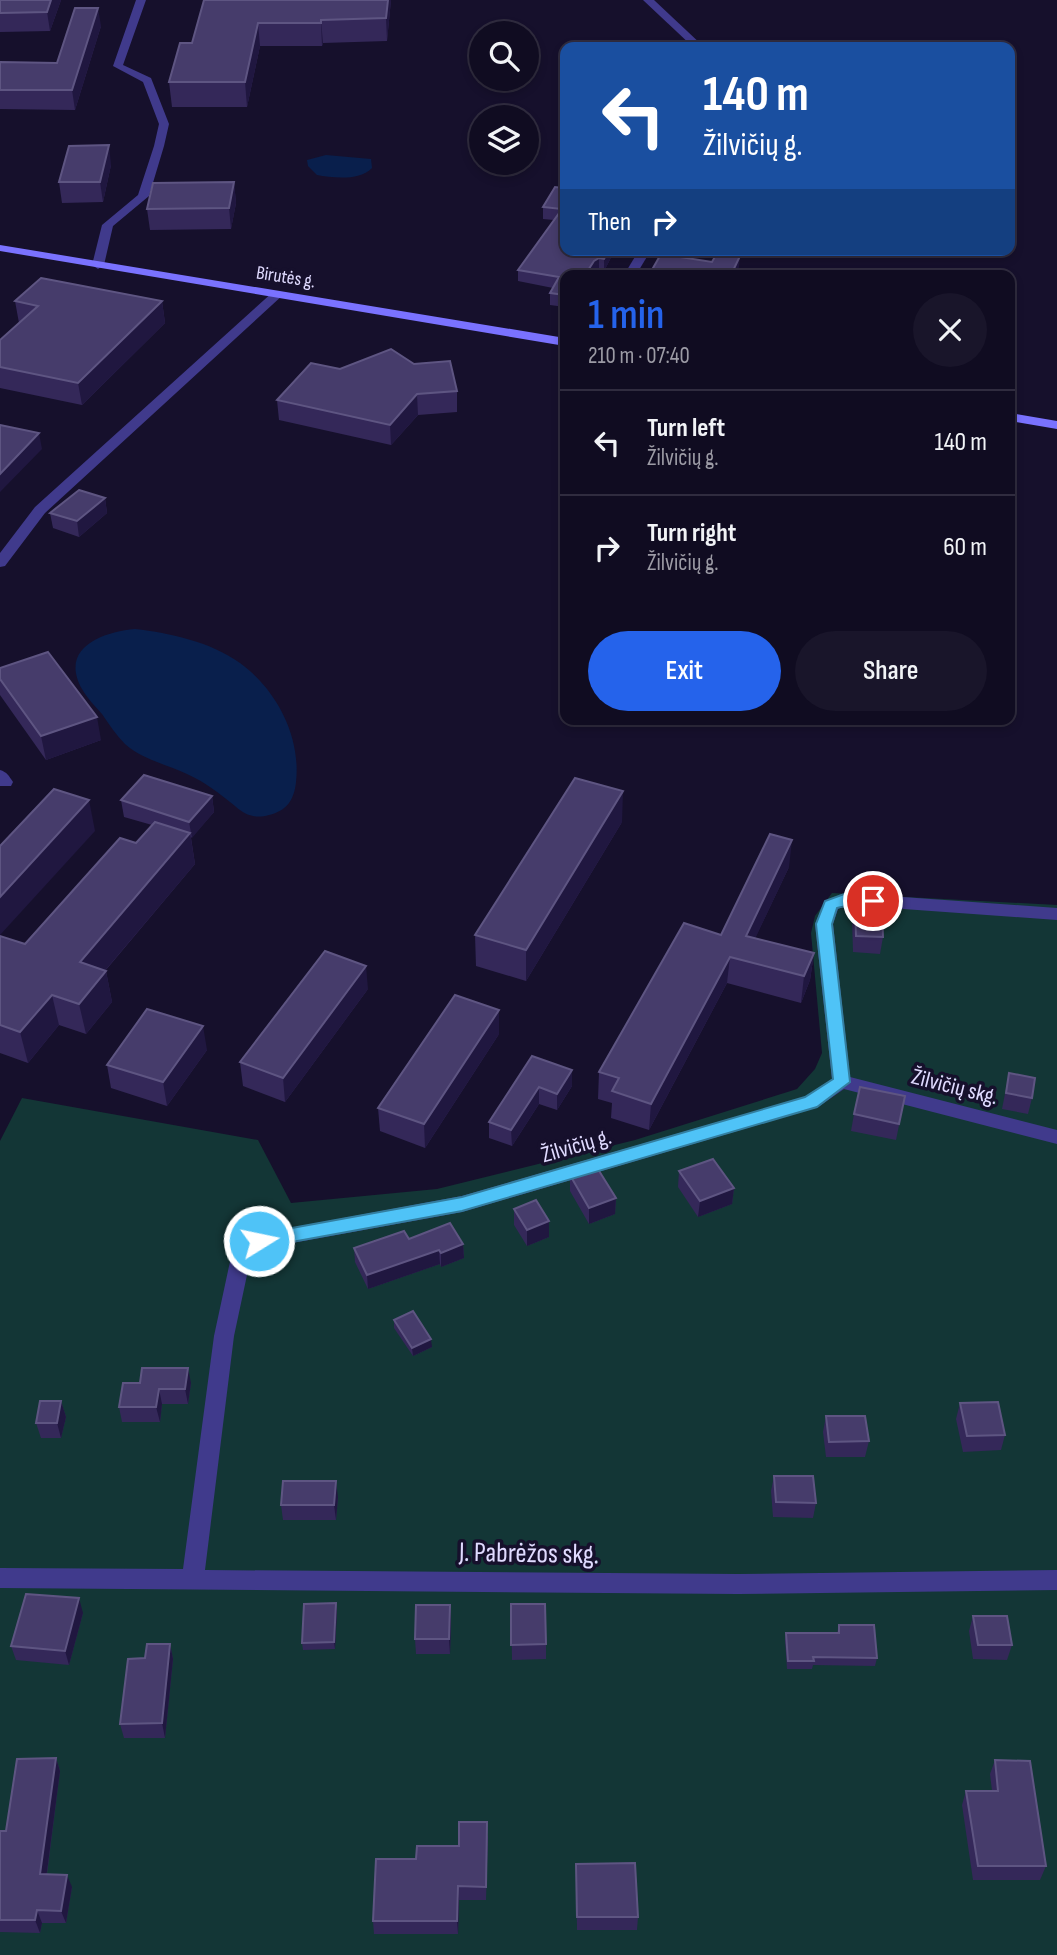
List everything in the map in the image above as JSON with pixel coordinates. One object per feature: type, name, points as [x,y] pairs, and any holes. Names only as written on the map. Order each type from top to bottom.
[{"type":"main road","name":"Birutės g.","points":[[0,248],[560,341]]},
{"type":"main road","points":[[1015,418],[1057,425]]},
{"type":"street","points":[[99,265],[108,225],[143,195],[164,124],[147,80],[118,66],[141,0]]},
{"type":"street","points":[[648,0],[694,42]]},
{"type":"street","points":[[0,563],[40,510],[278,294]]},
{"type":"street","points":[[841,1082],[824,924],[831,905],[847,899],[1057,914]]},
{"type":"street","name":"Žilvičių skg.","points":[[841,1082],[1057,1137]]},
{"type":"street","name":"Žilvičių g.","points":[[193,1579],[224,1336],[241,1257],[259,1241],[462,1204],[811,1102],[841,1082]]},
{"type":"street","name":"J. Pabrėžos skg.","points":[[0,1578],[738,1584],[1057,1580]]},
{"type":"green space","points":[[832,893],[1057,905],[1057,1955],[0,1955],[0,1141],[22,1098],[258,1140],[291,1203],[437,1189],[635,1140],[797,1089],[815,1069],[822,1053],[811,933],[815,916]]},
{"type":"water","points":[[326,155],[371,159],[372,168],[354,177],[317,175],[308,166],[307,160]]},
{"type":"water","points":[[135,629],[176,636],[216,649],[240,663],[265,687],[284,716],[295,748],[295,789],[284,808],[264,816],[246,814],[200,781],[138,754],[119,737],[82,689],[76,675],[76,663],[80,653],[98,638]]},
{"type":"building","points":[[0,0],[51,0],[47,12],[0,13]]},
{"type":"building","points":[[204,0],[388,0],[386,18],[321,20],[321,23],[258,23],[245,82],[169,82],[180,43],[192,43]]},
{"type":"building","points":[[75,8],[98,8],[72,90],[0,90],[0,62],[57,63]]},
{"type":"building","points":[[109,145],[100,182],[59,182],[69,146]]},
{"type":"building","points":[[234,182],[229,208],[147,209],[153,183]]},
{"type":"building","points":[[555,187],[560,188],[560,209],[543,207]]},
{"type":"building","points":[[560,212],[560,256],[606,256],[604,259],[594,261],[588,270],[560,270],[560,294],[550,293],[559,277],[518,270]]},
{"type":"building","points":[[660,256],[712,262],[715,256],[740,256],[733,270],[652,270]]},
{"type":"building","points":[[41,278],[162,301],[78,383],[0,367],[0,340],[38,306],[15,301]]},
{"type":"building","points":[[391,349],[414,364],[450,361],[457,391],[417,394],[390,425],[277,400],[311,363],[340,369]]},
{"type":"building","points":[[0,425],[39,433],[0,474]]},
{"type":"building","points":[[79,490],[105,498],[77,521],[50,513]]},
{"type":"building","points":[[48,652],[97,717],[41,736],[0,679],[0,668]]},
{"type":"building","points":[[144,775],[212,796],[189,822],[121,800]]},
{"type":"building","points":[[575,778],[623,791],[526,950],[475,935]]},
{"type":"building","points":[[54,789],[89,800],[0,897],[0,846]]},
{"type":"building","points":[[155,822],[190,833],[80,962],[106,971],[79,1004],[52,995],[20,1032],[0,1025],[0,936],[25,944],[120,838],[136,843]]},
{"type":"building","points":[[770,834],[792,840],[746,936],[814,953],[804,976],[730,957],[651,1104],[612,1091],[619,1078],[599,1072],[684,923],[721,935]]},
{"type":"building","points":[[855,904],[882,906],[883,937],[856,936]]},
{"type":"building","points":[[325,951],[366,966],[283,1078],[240,1062]]},
{"type":"building","points":[[455,995],[499,1010],[424,1124],[378,1108]]},
{"type":"building","points":[[147,1009],[203,1026],[163,1082],[107,1065]]},
{"type":"building","points":[[532,1056],[572,1070],[557,1094],[539,1087],[511,1130],[489,1122]]},
{"type":"building","points":[[1009,1073],[1035,1078],[1032,1098],[1006,1093]]},
{"type":"building","points":[[860,1087],[905,1096],[899,1124],[854,1114]]},
{"type":"building","points":[[713,1159],[734,1188],[700,1201],[679,1171]]},
{"type":"building","points":[[596,1166],[616,1198],[589,1208],[570,1175]]},
{"type":"building","points":[[536,1200],[549,1221],[527,1230],[514,1209]]},
{"type":"building","points":[[450,1223],[463,1244],[367,1275],[354,1248],[404,1231],[409,1239]]},
{"type":"building","points":[[413,1311],[431,1339],[412,1348],[394,1320]]},
{"type":"building","points":[[142,1368],[188,1368],[185,1389],[159,1389],[156,1407],[119,1407],[123,1383],[140,1383]]},
{"type":"building","points":[[40,1401],[61,1401],[57,1423],[36,1423]]},
{"type":"building","points":[[998,1402],[1005,1435],[967,1436],[960,1403]]},
{"type":"building","points":[[826,1416],[865,1416],[869,1441],[829,1442]]},
{"type":"building","points":[[774,1476],[813,1476],[816,1503],[776,1502]]},
{"type":"building","points":[[283,1481],[336,1481],[334,1505],[281,1505]]},
{"type":"building","points":[[26,1594],[79,1598],[65,1651],[11,1646]]},
{"type":"building","points":[[336,1603],[334,1642],[302,1643],[304,1604]]},
{"type":"building","points":[[511,1604],[545,1604],[546,1644],[511,1645]]},
{"type":"building","points":[[416,1605],[450,1605],[449,1639],[415,1639]]},
{"type":"building","points":[[973,1616],[1007,1616],[1012,1645],[978,1645]]},
{"type":"building","points":[[839,1625],[874,1625],[877,1658],[813,1657],[814,1661],[788,1661],[786,1633],[839,1633]]},
{"type":"building","points":[[147,1644],[170,1644],[162,1723],[120,1724],[128,1659],[145,1658]]},
{"type":"building","points":[[56,1758],[40,1874],[67,1875],[61,1911],[37,1910],[35,1920],[0,1920],[0,1831],[6,1831],[17,1759]]},
{"type":"building","points":[[995,1760],[1030,1761],[1046,1866],[978,1866],[966,1791],[998,1791]]},
{"type":"building","points":[[459,1822],[487,1822],[486,1887],[458,1886],[457,1921],[373,1921],[376,1859],[416,1859],[417,1846],[459,1846]]},
{"type":"building","points":[[635,1863],[638,1917],[577,1917],[576,1864]]},
{"type":"route","points":[[259,1241],[462,1204],[811,1102],[841,1082],[824,924],[831,905],[847,899],[873,901]]}]
